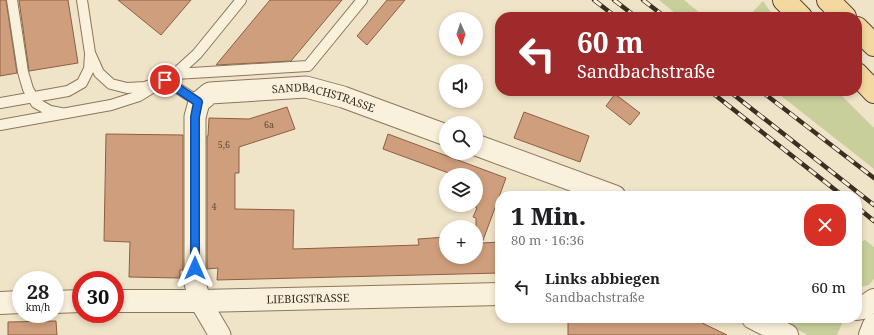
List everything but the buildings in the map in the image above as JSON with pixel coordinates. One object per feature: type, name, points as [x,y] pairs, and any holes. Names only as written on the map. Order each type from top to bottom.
[{"type":"main road","points":[[784,0],[796,12]]},
{"type":"main road","points":[[862,33],[874,45]]},
{"type":"main road","points":[[862,79],[874,92]]},
{"type":"street","name":"SANDBACHSTRASSE","points":[[198,102],[210,93],[306,87],[343,97],[439,132]]},
{"type":"street","points":[[198,102],[195,117],[195,283],[200,301],[220,335]]},
{"type":"street","points":[[483,149],[601,191]]},
{"type":"street","name":"LIEBIGSTRASSE","points":[[124,301],[200,301],[495,294]]},
{"type":"street","points":[[862,308],[874,300]]},
{"type":"street","points":[[0,303],[12,302]]},
{"type":"street","points":[[763,323],[787,335]]},
{"type":"street","points":[[870,335],[874,325]]},
{"type":"lane","points":[[12,0],[23,72],[32,98],[36,103],[50,111],[68,113]]},
{"type":"lane","points":[[0,103],[68,91],[82,83],[89,69],[90,53],[82,0]]},
{"type":"lane","points":[[0,125],[111,105],[139,96],[175,74],[197,54],[241,0]]},
{"type":"lane","points":[[175,74],[308,66],[362,0]]},
{"type":"lane","points":[[90,53],[99,73],[111,84],[127,88],[145,87],[165,80]]},
{"type":"lane","points":[[165,80],[198,102]]},
{"type":"green space","points":[[659,0],[684,0],[699,12],[674,12]]},
{"type":"green space","points":[[763,1],[771,12],[753,12]]},
{"type":"green space","points":[[781,96],[842,96],[874,128],[874,169]]},
{"type":"green space","points":[[865,240],[874,247],[874,279],[869,285],[862,287],[862,242]]},
{"type":"green space","points":[[784,323],[842,323],[837,335],[808,335]]},
{"type":"railway","points":[[594,0],[610,12]]},
{"type":"railway","points":[[614,0],[630,12]]},
{"type":"railway","points":[[643,0],[659,12]]},
{"type":"railway","points":[[716,96],[837,191]]},
{"type":"railway","points":[[735,96],[856,191]]},
{"type":"railway","points":[[767,96],[874,178]]},
{"type":"railway","points":[[862,196],[874,205]]},
{"type":"railway","points":[[862,211],[874,221]]},
{"type":"route","points":[[165,80],[198,102],[195,117],[195,268]]}]
